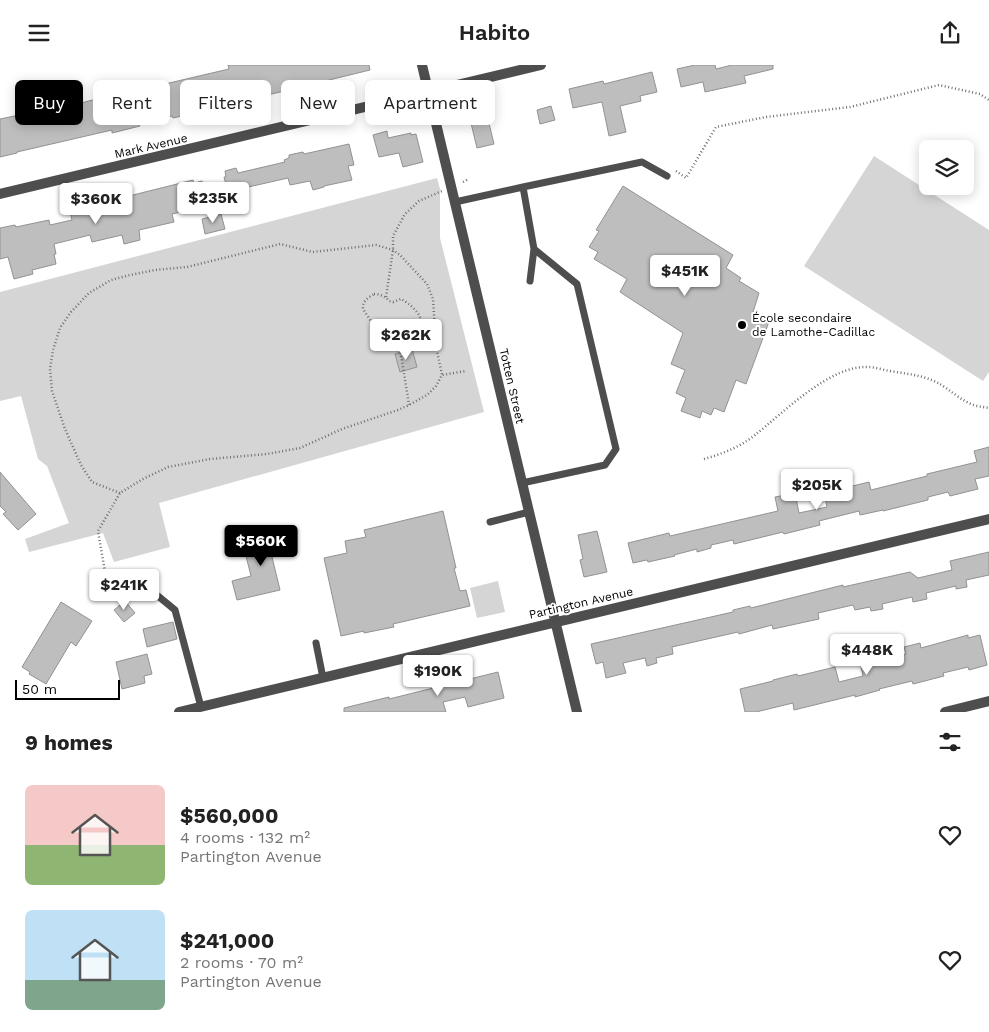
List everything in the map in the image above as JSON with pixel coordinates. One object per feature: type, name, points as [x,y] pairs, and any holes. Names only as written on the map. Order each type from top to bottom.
[{"type":"street","name":"Totten Street","points":[[422,65],[426,80]]},
{"type":"street","name":"Mark Avenue","points":[[478,80],[540,65]]},
{"type":"street","name":"Mark Avenue","points":[[0,194],[365,107]]},
{"type":"street","name":"Totten Street","points":[[437,125],[577,712]]},
{"type":"street","name":"Partington Avenue","points":[[179,712],[989,519]]},
{"type":"street","points":[[945,712],[989,701]]},
{"type":"lane","points":[[455,201],[642,162],[667,176]]},
{"type":"lane","points":[[523,187],[534,249],[530,281]]},
{"type":"lane","points":[[522,483],[605,465],[616,449],[577,283],[534,249]]},
{"type":"lane","points":[[490,522],[529,512]]},
{"type":"lane","points":[[106,580],[118,589],[158,597],[175,610],[201,707]]},
{"type":"lane","points":[[316,643],[323,677]]},
{"type":"path","points":[[672,169],[686,178],[716,127],[766,117],[850,107],[939,85],[980,94],[989,100]]},
{"type":"path","points":[[386,297],[393,236],[405,214],[419,201],[434,195]]},
{"type":"path","points":[[106,580],[98,531],[120,493],[143,479],[168,467],[210,459],[267,454],[300,448],[342,429],[398,410],[427,395],[436,386],[442,375],[436,346],[433,299],[427,284],[393,249],[376,245],[313,252],[280,244],[187,267],[130,275],[111,281],[89,293],[71,312],[60,328],[53,350],[50,369],[52,391],[64,429],[80,465],[92,482],[120,493]]},
{"type":"path","points":[[374,294],[386,297],[389,301],[393,302],[401,299],[404,300],[412,307],[421,320],[419,329],[406,340],[400,342],[395,341],[377,329],[363,309],[362,305],[364,302],[374,294]]},
{"type":"path","points":[[400,342],[409,405]]},
{"type":"path","points":[[704,459],[736,447],[754,436],[798,399],[816,387],[835,375],[855,368],[867,367],[926,377],[973,405],[989,408]]},
{"type":"path","points":[[442,375],[466,371]]},
{"type":"shaded area","points":[[874,156],[919,185],[919,195],[935,195],[989,230],[989,372],[983,381],[804,266]]},
{"type":"shaded area","points":[[437,178],[440,189],[440,238],[484,412],[159,503],[170,547],[114,562],[103,533],[29,552],[25,539],[69,523],[47,466],[38,459],[21,396],[0,401],[0,292]]},
{"type":"shaded area","points":[[498,581],[505,612],[477,618],[470,588]]},
{"type":"building","points":[[228,65],[369,65],[370,70],[329,80],[281,80],[281,92],[271,94],[271,80],[182,80],[229,69]]},
{"type":"building","points":[[695,65],[715,65],[716,69],[732,65],[773,65],[773,69],[744,76],[746,83],[705,92],[703,82],[681,87],[677,69]]},
{"type":"building","points":[[652,72],[657,92],[640,96],[641,101],[620,106],[626,132],[609,136],[602,102],[573,108],[569,89],[603,81],[604,84]]},
{"type":"building","points":[[180,80],[180,116],[173,118],[170,116],[170,83]]},
{"type":"building","points":[[93,100],[93,125],[140,126],[112,133],[112,130],[0,157],[0,119],[15,116],[15,125],[83,125],[83,102]]},
{"type":"building","points":[[551,106],[555,120],[540,124],[537,110]]},
{"type":"building","points":[[471,125],[489,125],[494,144],[477,148]]},
{"type":"building","points":[[387,131],[388,138],[411,133],[411,135],[416,134],[423,162],[403,167],[399,153],[379,157],[373,135]]},
{"type":"building","points":[[349,144],[354,165],[348,166],[352,180],[313,190],[310,181],[290,185],[288,178],[244,188],[247,200],[231,204],[224,177],[226,177],[225,171],[236,168],[238,173],[285,162],[284,160],[289,158],[289,155],[303,152],[304,154]]},
{"type":"building","points":[[193,180],[194,183],[202,181],[205,194],[196,197],[198,208],[172,214],[174,222],[139,230],[140,240],[124,244],[122,235],[92,242],[90,235],[54,244],[56,264],[32,270],[33,274],[14,279],[8,257],[0,259],[0,228],[15,225],[16,227],[49,220],[50,225],[72,220],[70,212]]},
{"type":"building","points":[[623,186],[733,255],[726,268],[741,278],[739,281],[759,293],[753,312],[770,319],[746,384],[736,380],[724,412],[714,408],[711,415],[702,411],[700,418],[681,411],[686,398],[676,393],[685,370],[671,364],[683,333],[620,292],[627,279],[594,259],[598,252],[589,247],[599,231],[596,230]]},
{"type":"building","points":[[221,214],[225,229],[205,234],[202,219]]},
{"type":"building","points":[[412,349],[417,367],[400,372],[395,354]]},
{"type":"building","points":[[989,447],[989,476],[975,479],[978,489],[950,496],[948,492],[928,497],[928,500],[883,511],[860,515],[859,511],[819,521],[820,525],[784,534],[783,532],[734,544],[733,540],[711,545],[711,548],[697,552],[697,549],[648,562],[647,560],[633,563],[628,543],[669,533],[670,536],[778,511],[775,497],[795,493],[799,513],[827,507],[824,493],[869,482],[871,490],[927,476],[927,474],[977,462],[974,451]]},
{"type":"building","points":[[0,472],[36,514],[18,530],[3,514],[6,512],[0,506]]},
{"type":"building","points":[[443,511],[460,591],[466,590],[470,606],[393,624],[394,627],[341,636],[324,558],[347,553],[345,541],[366,537],[364,530]]},
{"type":"building","points":[[597,531],[607,572],[584,577],[580,560],[583,559],[578,535]]},
{"type":"building","points":[[284,532],[289,553],[272,557],[280,590],[237,600],[232,581],[251,576],[243,544],[269,538],[268,535]]},
{"type":"building","points":[[989,552],[989,575],[966,580],[967,587],[956,589],[956,586],[926,593],[927,599],[913,602],[912,597],[882,604],[883,609],[871,611],[870,607],[855,610],[853,605],[818,613],[819,619],[773,629],[772,625],[739,634],[738,632],[672,647],[673,654],[656,658],[657,663],[647,666],[645,658],[623,663],[626,673],[606,678],[603,662],[596,664],[591,644],[843,585],[843,587],[910,572],[918,578],[952,570],[950,561]]},
{"type":"building","points":[[125,601],[135,613],[124,622],[114,610]]},
{"type":"building","points":[[61,602],[92,621],[76,646],[71,642],[46,684],[29,674],[30,672],[22,667]]},
{"type":"building","points":[[173,622],[177,639],[147,647],[143,629]]},
{"type":"building","points":[[968,635],[968,638],[980,635],[987,665],[969,670],[968,667],[943,673],[944,676],[913,684],[912,681],[855,697],[855,695],[794,710],[793,703],[756,712],[745,712],[740,689],[797,674],[798,676],[835,667],[839,682],[863,676],[860,662],[880,657],[881,660],[906,654],[904,647],[920,643],[921,648]]},
{"type":"building","points":[[147,654],[152,674],[144,676],[145,683],[122,689],[116,662]]},
{"type":"building","points":[[498,672],[504,698],[468,707],[465,697],[443,702],[446,712],[344,712],[344,708]]},
{"type":"place","name":"École secondaire de Lamothe-Cadillac","points":[[742,325]]}]
